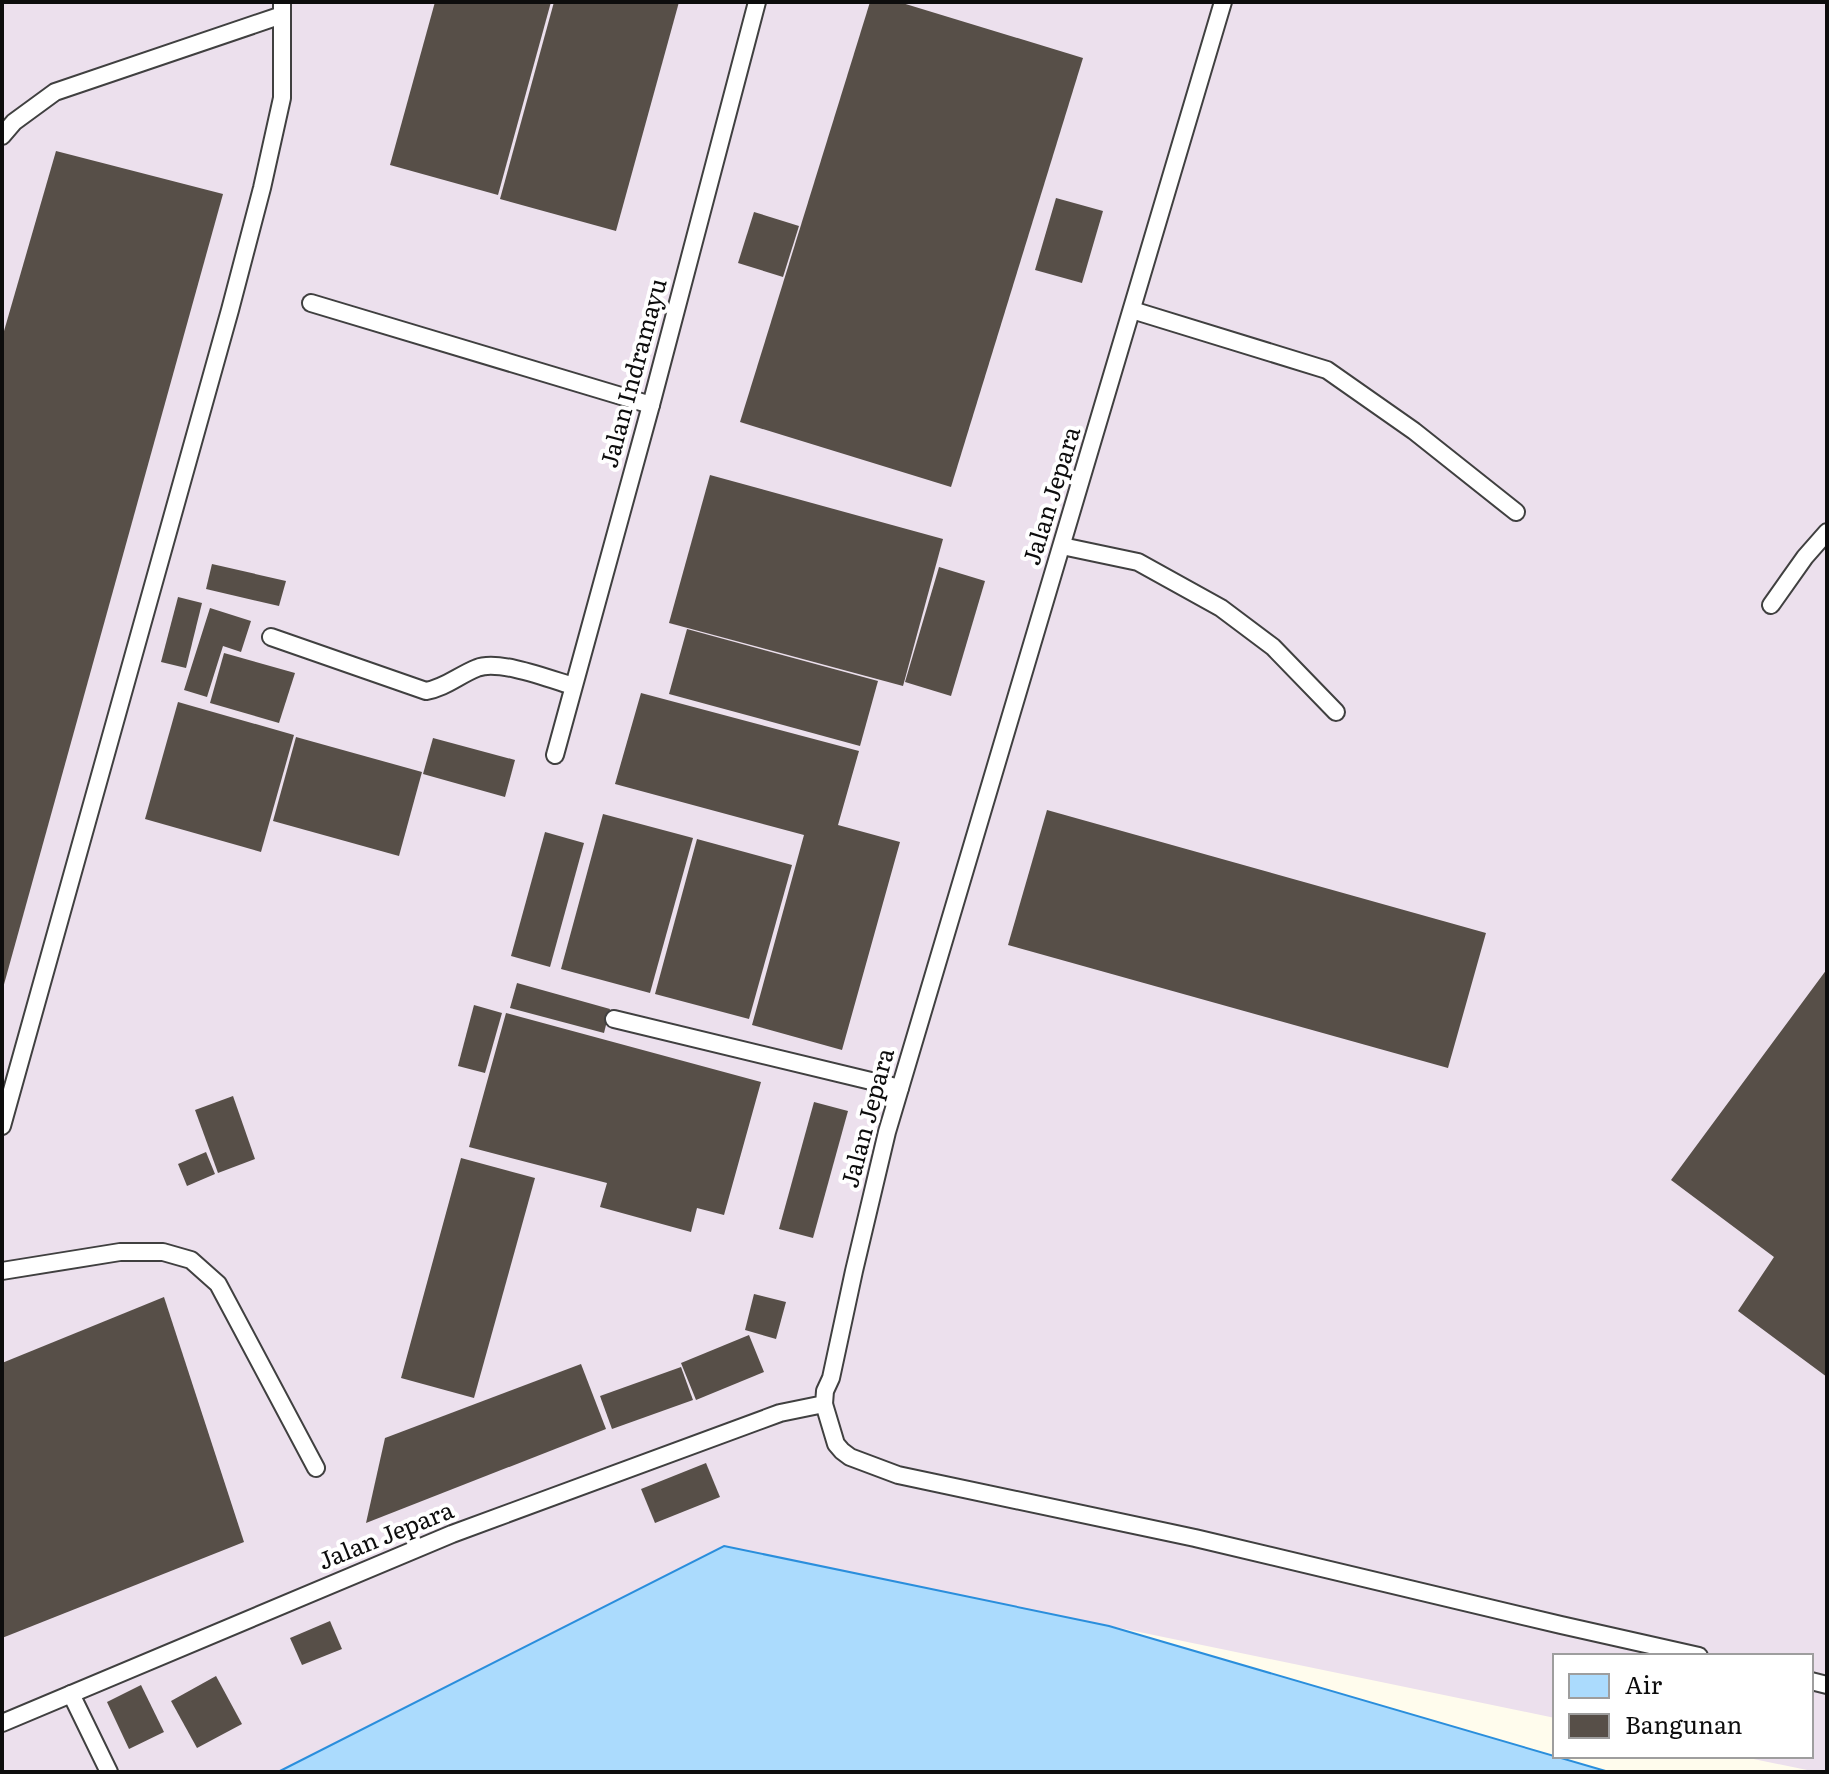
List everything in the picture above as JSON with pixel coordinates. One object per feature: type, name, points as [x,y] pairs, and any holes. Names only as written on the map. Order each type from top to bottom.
[{"type":"lane","name":"Jalan Indramayu","points":[[555,755],[757,2]]},
{"type":"lane","name":"Jalan Jepara","points":[[2,1723],[452,1534],[780,1413],[824,1404],[883,1148],[900,1088],[1223,2]]},
{"type":"lane","points":[[2,136],[14,122],[55,92],[282,8],[282,98],[262,188],[2,1126]]},
{"type":"lane","points":[[311,303],[651,405]]},
{"type":"lane","points":[[1132,310],[1327,370],[1414,431],[1516,512]]},
{"type":"lane","points":[[1771,605],[1827,532]]},
{"type":"lane","points":[[1062,546],[1138,562],[1221,608],[1273,647],[1336,712]]},
{"type":"lane","points":[[271,637],[426,691],[437,689],[474,668],[492,664],[573,686]]},
{"type":"lane","points":[[614,1019],[900,1088]]},
{"type":"lane","points":[[2,1271],[120,1252],[163,1252],[191,1260],[218,1284],[316,1468]]},
{"type":"lane","points":[[824,1404],[836,1444],[842,1451],[898,1475],[1195,1538],[1690,1654]]},
{"type":"lane","points":[[71,1694],[109,1772]]},
{"type":"shaded area","points":[[2,2],[1827,2],[1827,1772],[1749,1758],[1813,1758],[1813,1654],[1553,1654],[1553,1718],[724,1546],[278,1772],[2,1772]]},
{"type":"water","points":[[724,1546],[1109,1626],[1609,1772],[278,1772]]},
{"type":"building","points":[[435,2],[551,2],[498,195],[390,165]]},
{"type":"building","points":[[554,2],[679,2],[616,231],[500,199]]},
{"type":"building","points":[[870,2],[899,2],[1083,58],[951,487],[740,422]]},
{"type":"building","points":[[56,151],[223,194],[3,988],[2,338]]},
{"type":"building","points":[[1056,198],[1103,211],[1082,283],[1035,270]]},
{"type":"building","points":[[754,212],[799,226],[783,277],[738,263]]},
{"type":"building","points":[[710,475],[943,539],[903,686],[669,623]]},
{"type":"building","points":[[212,564],[286,581],[279,606],[206,589]]},
{"type":"building","points":[[939,567],[985,581],[951,696],[905,682]]},
{"type":"building","points":[[178,597],[202,603],[186,668],[161,662]]},
{"type":"building","points":[[210,608],[251,621],[241,652],[223,646],[207,697],[184,690]]},
{"type":"building","points":[[687,629],[878,681],[860,746],[669,694]]},
{"type":"building","points":[[224,653],[295,673],[279,723],[210,703]]},
{"type":"building","points":[[641,693],[859,751],[838,825],[900,842],[842,1050],[752,1025],[804,835],[615,784]]},
{"type":"building","points":[[178,702],[294,735],[261,852],[145,819]]},
{"type":"building","points":[[296,737],[422,772],[399,856],[273,821]]},
{"type":"building","points":[[433,738],[515,760],[505,797],[423,774]]},
{"type":"building","points":[[1047,810],[1486,933],[1448,1068],[1008,945]]},
{"type":"building","points":[[603,814],[693,838],[650,993],[561,969]]},
{"type":"building","points":[[545,832],[584,843],[550,967],[511,956]]},
{"type":"building","points":[[697,839],[792,865],[749,1019],[655,994]]},
{"type":"building","points":[[1827,969],[1827,1377],[1738,1311],[1774,1257],[1671,1180]]},
{"type":"building","points":[[517,983],[610,1009],[604,1033],[510,1008]]},
{"type":"building","points":[[474,1005],[502,1013],[485,1073],[458,1066]]},
{"type":"building","points":[[506,1013],[761,1082],[724,1215],[697,1208],[691,1232],[600,1207],[607,1183],[469,1147]]},
{"type":"building","points":[[233,1096],[255,1159],[218,1173],[195,1110]]},
{"type":"building","points":[[814,1102],[848,1111],[813,1238],[779,1229]]},
{"type":"building","points":[[206,1152],[215,1174],[187,1186],[178,1164]]},
{"type":"building","points":[[461,1158],[535,1178],[474,1398],[401,1378]]},
{"type":"building","points":[[754,1294],[786,1302],[776,1339],[745,1330]]},
{"type":"building","points":[[164,1297],[244,1542],[2,1638],[2,1363]]},
{"type":"building","points":[[749,1335],[764,1372],[696,1400],[681,1363]]},
{"type":"building","points":[[581,1364],[606,1429],[366,1523],[385,1438]]},
{"type":"building","points":[[681,1367],[693,1400],[612,1429],[600,1396]]},
{"type":"building","points":[[706,1463],[720,1497],[655,1523],[641,1489]]},
{"type":"building","points":[[330,1621],[342,1649],[302,1665],[290,1638]]},
{"type":"building","points":[[216,1676],[242,1724],[197,1748],[171,1701]]},
{"type":"building","points":[[141,1685],[164,1732],[129,1749],[107,1702]]}]
